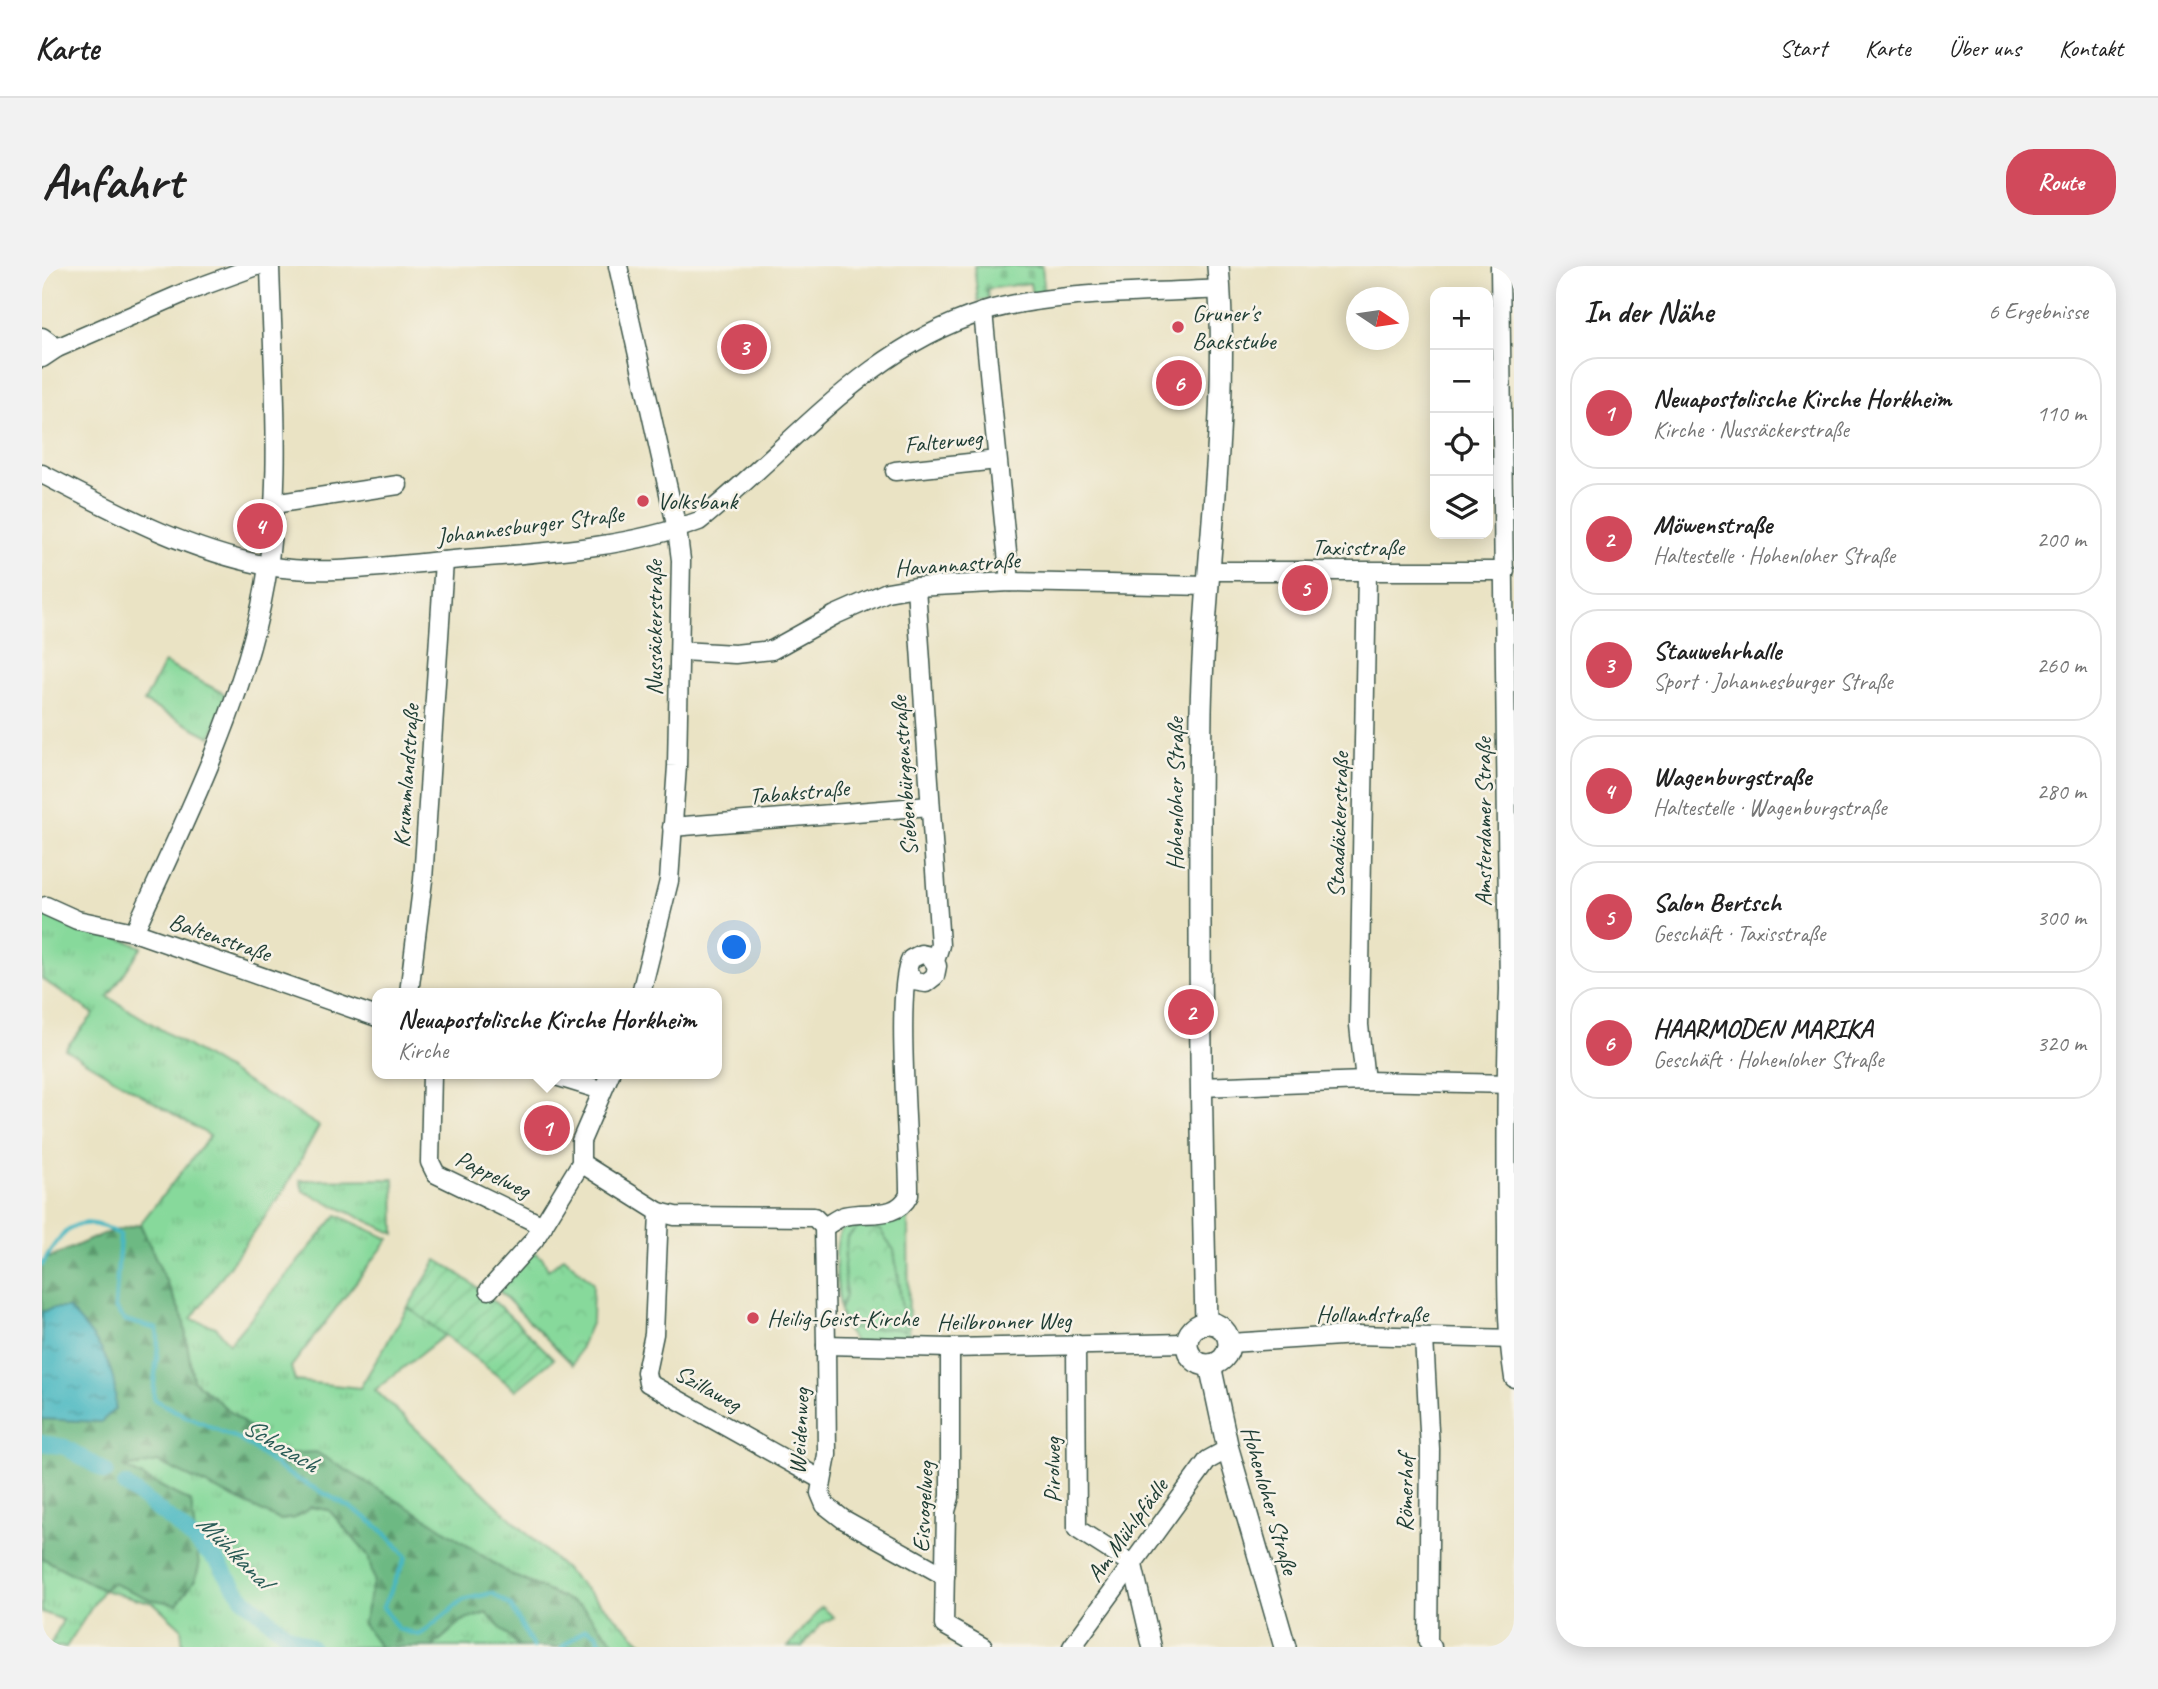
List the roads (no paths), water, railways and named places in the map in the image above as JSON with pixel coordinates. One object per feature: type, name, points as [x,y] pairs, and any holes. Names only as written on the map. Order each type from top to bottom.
[{"type":"street","points":[[47,347],[257,266]]},
{"type":"street","points":[[134,932],[230,711],[261,605],[273,504],[270,266]]},
{"type":"street","name":"Nussäckerstraße","points":[[618,266],[677,529],[681,560],[680,651],[669,881],[642,988]]},
{"type":"street","name":"Hohenloher Straße","points":[[1206,1322],[1201,1087],[1201,710],[1222,426],[1218,266]]},
{"type":"street","name":"Amsterdamer Straße","points":[[1500,266],[1511,1339],[1514,1378]]},
{"type":"street","name":"Johannesburger Straße","points":[[42,474],[189,545],[267,566],[324,573],[602,544],[677,529],[699,521],[835,397],[870,371],[905,347],[983,312],[1040,302],[1220,289]]},
{"type":"street","points":[[983,312],[1010,582]]},
{"type":"street","name":"Falterweg","points":[[895,471],[997,460]]},
{"type":"street","points":[[273,504],[398,485]]},
{"type":"street","name":"Krummlandstraße","points":[[410,988],[423,880],[444,561]]},
{"type":"street","name":"Taxisstraße","points":[[1209,579],[1367,572],[1505,571]]},
{"type":"street","name":"Staadäckerstraße","points":[[1365,1080],[1359,1025],[1367,572]]},
{"type":"street","name":"Havannastraße","points":[[680,651],[735,654],[772,650],[835,615],[876,597],[916,587],[1010,582],[1209,579]]},
{"type":"street","name":"Siebenbürgenstraße","points":[[824,1227],[842,1216],[886,1213],[905,1204],[909,1194],[904,1003],[908,972],[914,981],[926,983],[935,976],[935,961],[940,945],[916,587]]},
{"type":"street","name":"Tabakstraße","points":[[672,827],[930,806]]},
{"type":"street","name":"Baltenstraße","points":[[46,906],[77,920],[134,932],[372,1015]]},
{"type":"street","name":"Pappelweg","points":[[432,1079],[430,1162],[436,1174],[543,1226]]},
{"type":"street","points":[[566,1079],[601,1090]]},
{"type":"street","points":[[489,1290],[543,1226],[580,1163],[581,1141],[607,1079]]},
{"type":"street","points":[[1201,1087],[1365,1080],[1510,1084]]},
{"type":"street","points":[[580,1163],[659,1212],[675,1216],[814,1217],[824,1227],[826,1345]]},
{"type":"street","name":"Szillaweg","points":[[659,1212],[654,1334],[646,1372],[648,1383],[820,1479]]},
{"type":"street","points":[[1206,1322],[1222,1328],[1230,1343],[1220,1362],[1210,1365],[1193,1360],[1186,1343],[1196,1326],[1206,1322]]},
{"type":"street","name":"Hollandstraße","points":[[1230,1343],[1356,1335],[1511,1339]]},
{"type":"street","name":"Römerhof","points":[[1424,1338],[1430,1449],[1428,1642],[1432,1647]]},
{"type":"street","name":"Heilbronner Weg","points":[[826,1345],[950,1348],[1186,1343]]},
{"type":"street","name":"Pirolweg","points":[[1076,1344],[1077,1529],[1133,1565]]},
{"type":"street","name":"Weidenweg","points":[[826,1345],[827,1455],[820,1479],[820,1493],[825,1505],[842,1519],[945,1576]]},
{"type":"street","name":"Eisvogelweg","points":[[950,1348],[950,1497],[946,1511],[944,1625],[983,1647]]},
{"type":"street","name":"Hohenloher Straße","points":[[1210,1365],[1228,1449],[1285,1647]]},
{"type":"street","name":"Am Mühlpfädle","points":[[1072,1647],[1208,1460],[1228,1449]]},
{"type":"street","points":[[1133,1565],[1152,1647]]},
{"type":"water","points":[[53,1308],[68,1308],[88,1330],[104,1354],[113,1380],[115,1409],[101,1422],[42,1419],[42,1312]]},
{"type":"waterway","name":"Schozach","points":[[42,1265],[57,1241],[74,1227],[93,1224],[120,1235],[115,1308],[124,1320],[157,1329],[154,1399],[243,1442],[283,1471],[353,1509],[394,1542],[406,1557],[383,1607],[398,1629],[420,1635],[463,1600],[492,1593],[511,1606],[533,1647]]},
{"type":"waterway","name":"Mühlkanal","points":[[42,1443],[65,1447],[106,1472]]},
{"type":"waterway","name":"Mühlkanal","points":[[125,1485],[174,1522],[217,1561],[242,1597],[285,1633],[311,1647]]},
{"type":"waterway","name":"Schozach","points":[[562,1647],[586,1629],[597,1634],[602,1647]]},
{"type":"place","name":"Gruner's Backstube","points":[[1178,327]]},
{"type":"place","name":"Stauwehrhalle","points":[[744,347]]},
{"type":"place","name":"HAARMODEN MARIKA","points":[[1179,383]]},
{"type":"place","name":"Volksbank","points":[[643,501]]},
{"type":"place","name":"Wagenburgstraße","points":[[260,526]]},
{"type":"place","name":"Salon Bertsch","points":[[1305,588]]},
{"type":"place","name":"Möwenstraße","points":[[1191,1012]]},
{"type":"place","name":"Neuapostolische Kirche Horkheim","points":[[547,1128]]},
{"type":"place","name":"Heilig-Geist-Kirche","points":[[753,1318]]}]
